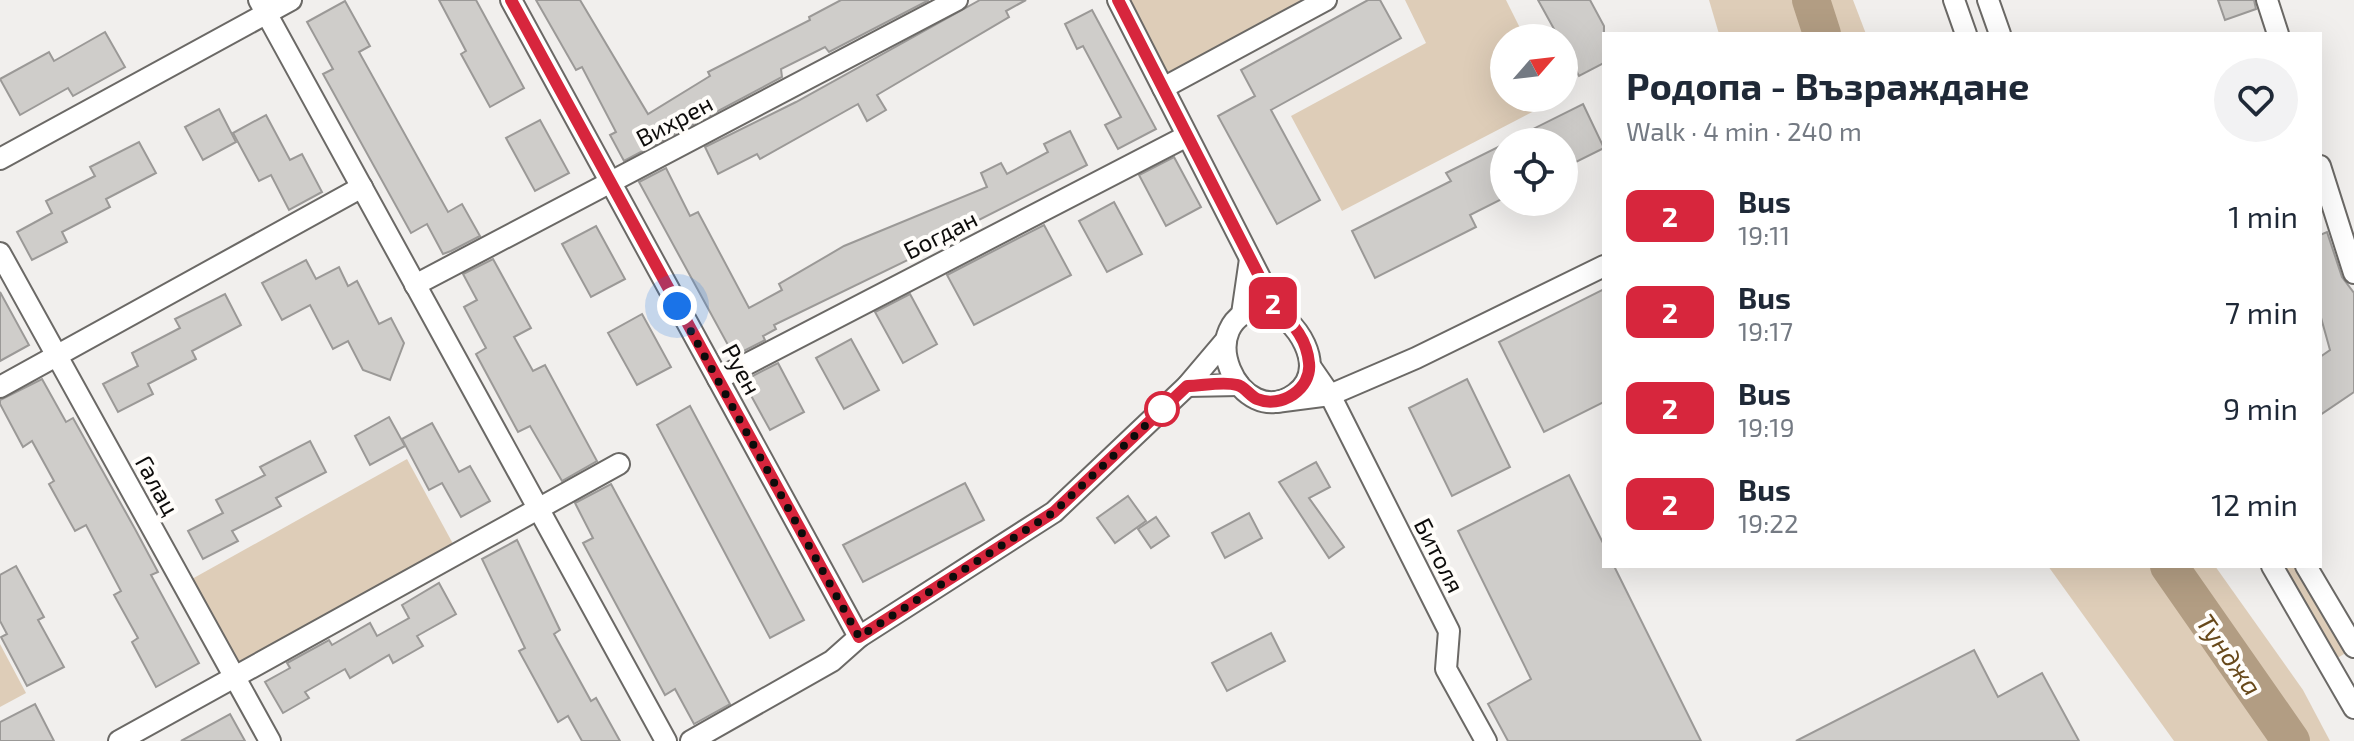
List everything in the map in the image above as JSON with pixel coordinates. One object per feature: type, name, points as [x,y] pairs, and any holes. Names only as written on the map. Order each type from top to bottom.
[{"type":"street","points":[[0,159],[262,7],[291,0]]},
{"type":"street","name":"Руен","points":[[511,0],[859,637]]},
{"type":"street","name":"Вихрен","points":[[415,285],[957,0]]},
{"type":"street","points":[[1118,0],[1277,311],[1293,325],[1306,347],[1310,366],[1304,385],[1295,394],[1276,402]]},
{"type":"street","points":[[1163,88],[1326,0]]},
{"type":"street","points":[[1954,0],[1965,32]]},
{"type":"street","points":[[1988,0],[1999,32]]},
{"type":"street","points":[[2267,0],[2277,32]]},
{"type":"street","points":[[262,7],[666,741]]},
{"type":"street","name":"Богдан","points":[[718,379],[1187,136]]},
{"type":"street","points":[[2322,172],[2354,273]]},
{"type":"street","points":[[0,387],[362,187]]},
{"type":"street","name":"Галац","points":[[0,253],[270,741]]},
{"type":"street","points":[[692,741],[832,661],[859,637],[1054,512],[1187,386],[1226,340],[1242,314],[1250,259]]},
{"type":"street","points":[[1226,340],[1227,363],[1239,385],[1258,399],[1276,402],[1330,395],[1416,358],[1602,267]]},
{"type":"street","points":[[1242,314],[1265,307],[1277,311]]},
{"type":"street","name":"Битоля","points":[[1310,366],[1330,395],[1449,631],[1446,669],[1486,741]]},
{"type":"street","points":[[1187,386],[1239,385]]},
{"type":"street","points":[[119,741],[619,464]]},
{"type":"street","points":[[2273,568],[2354,708]]},
{"type":"street","points":[[2307,568],[2354,647]]},
{"type":"shaded area","points":[[1118,0],[1326,0],[1163,88]]},
{"type":"shaded area","points":[[1405,0],[1506,0],[1518,24],[1490,24],[1490,112],[1532,112],[1501,128],[1490,128],[1490,134],[1342,211],[1291,116],[1426,43]]},
{"type":"shaded area","points":[[1709,0],[1853,0],[1865,32],[1718,32]]},
{"type":"shaded area","points":[[407,459],[458,553],[235,677],[183,584]]},
{"type":"shaded area","points":[[2049,568],[2216,568],[2303,690],[2330,741],[2174,741]]},
{"type":"shaded area","points":[[2273,568],[2307,568],[2354,648],[2329,663]]},
{"type":"shaded area","points":[[0,644],[26,693],[0,707]]},
{"type":"building","points":[[439,0],[476,0],[524,88],[490,107],[461,54],[466,51]]},
{"type":"building","points":[[536,0],[580,0],[648,114],[710,76],[708,72],[810,20],[809,17],[841,0],[929,0],[829,52],[825,47],[781,69],[782,77],[624,161],[610,135],[616,132],[582,67],[576,70]]},
{"type":"building","points":[[980,0],[1026,0],[1006,11],[1009,17],[877,95],[886,110],[867,121],[858,104],[760,159],[757,154],[718,174],[705,147],[796,102]]},
{"type":"building","points":[[1368,0],[1380,0],[1401,38],[1271,110],[1320,200],[1277,224],[1218,116],[1255,96],[1241,70]]},
{"type":"building","points":[[1538,0],[1590,0],[1604,26],[1602,64],[1579,76],[1578,24],[1551,24]]},
{"type":"building","points":[[2218,0],[2254,0],[2256,9],[2225,20]]},
{"type":"building","points":[[345,1],[370,46],[359,52],[448,212],[462,204],[480,236],[451,251],[443,254],[427,224],[411,233],[323,74],[333,69],[307,22]]},
{"type":"building","points":[[1092,10],[1156,129],[1118,149],[1105,125],[1121,117],[1083,46],[1077,49],[1065,24]]},
{"type":"building","points":[[105,32],[125,67],[73,96],[68,88],[20,115],[0,79],[49,52],[54,61]]},
{"type":"building","points":[[1583,104],[1602,149],[1578,161],[1578,128],[1535,128],[1567,112],[1578,112],[1578,106]]},
{"type":"building","points":[[219,109],[236,142],[203,160],[185,127]]},
{"type":"building","points":[[266,115],[290,160],[302,154],[322,192],[289,210],[271,175],[259,181],[233,133]]},
{"type":"building","points":[[540,120],[569,173],[535,191],[506,138]]},
{"type":"building","points":[[1070,131],[1087,165],[953,233],[955,237],[774,325],[776,329],[763,336],[765,340],[734,356],[639,182],[666,168],[690,216],[698,212],[749,308],[782,290],[779,284],[844,246],[987,187],[981,173],[1001,163],[1007,174],[1048,152],[1044,144]]},
{"type":"building","points":[[139,142],[156,173],[106,199],[110,207],[62,232],[67,242],[32,260],[17,232],[52,213],[46,201],[95,176],[90,167]]},
{"type":"building","points":[[1490,151],[1490,205],[1470,215],[1476,227],[1375,278],[1352,231],[1451,181],[1446,173]]},
{"type":"building","points":[[1174,157],[1201,207],[1166,226],[1139,175]]},
{"type":"building","points":[[1114,202],[1142,254],[1107,272],[1079,221]]},
{"type":"building","points":[[1044,225],[1071,275],[974,325],[947,275]]},
{"type":"building","points":[[596,226],[625,279],[591,297],[562,244]]},
{"type":"building","points":[[2327,232],[2342,277],[2354,293],[2354,392],[2322,414],[2322,356],[2330,350],[2322,321],[2322,234]]},
{"type":"building","points":[[493,259],[531,328],[514,337],[533,371],[545,365],[597,461],[562,481],[530,426],[518,432],[476,354],[486,348],[464,307],[477,300],[463,274]]},
{"type":"building","points":[[306,260],[316,279],[339,267],[348,286],[357,281],[379,324],[391,318],[404,343],[390,380],[363,370],[348,341],[333,349],[310,305],[282,320],[262,283]]},
{"type":"building","points":[[1602,290],[1602,403],[1544,432],[1499,342]]},
{"type":"building","points":[[0,292],[29,345],[0,361]]},
{"type":"building","points":[[225,294],[241,325],[192,351],[196,359],[148,384],[153,394],[118,412],[103,384],[138,366],[132,353],[180,328],[175,319]]},
{"type":"building","points":[[910,294],[937,344],[903,363],[875,312]]},
{"type":"building","points":[[642,314],[671,367],[637,385],[608,333]]},
{"type":"building","points":[[851,339],[879,390],[844,409],[816,358]]},
{"type":"building","points":[[778,363],[804,412],[770,430],[743,381]]},
{"type":"building","points":[[42,379],[66,422],[73,418],[135,529],[158,572],[151,575],[199,663],[156,687],[132,642],[138,638],[114,595],[121,591],[86,525],[75,531],[49,484],[54,481],[32,441],[23,447],[0,404],[0,400]]},
{"type":"building","points":[[1467,379],[1510,467],[1452,496],[1409,408]]},
{"type":"building","points":[[690,406],[804,620],[770,638],[657,425]]},
{"type":"building","points":[[389,417],[405,446],[370,465],[355,436]]},
{"type":"building","points":[[432,423],[459,472],[470,466],[490,501],[461,517],[442,483],[429,490],[402,439]]},
{"type":"building","points":[[310,441],[326,472],[276,498],[281,506],[232,531],[238,541],[203,559],[188,531],[223,513],[216,500],[265,475],[260,467]]},
{"type":"building","points":[[1316,462],[1330,487],[1309,498],[1344,547],[1329,558],[1279,482]]},
{"type":"building","points":[[1569,475],[1602,541],[1602,568],[1615,568],[1701,741],[1508,741],[1488,704],[1531,679],[1458,531]]},
{"type":"building","points":[[965,483],[984,520],[863,582],[843,545]]},
{"type":"building","points":[[611,484],[730,704],[694,724],[675,689],[665,695],[583,543],[593,538],[575,503]]},
{"type":"building","points":[[1128,496],[1146,521],[1115,543],[1097,518]]},
{"type":"building","points":[[1249,513],[1262,538],[1225,558],[1212,533]]},
{"type":"building","points":[[1156,517],[1169,536],[1151,548],[1138,529]]},
{"type":"building","points":[[517,540],[560,630],[554,634],[591,701],[596,698],[620,741],[582,741],[568,716],[558,722],[519,651],[525,648],[482,559]]},
{"type":"building","points":[[16,566],[44,617],[38,620],[64,667],[27,686],[1,637],[7,634],[0,621],[0,575]]},
{"type":"building","points":[[439,583],[456,614],[417,636],[423,646],[393,663],[389,655],[350,678],[345,669],[305,692],[309,698],[283,713],[265,682],[290,668],[287,663],[329,640],[332,645],[370,623],[377,636],[409,618],[402,605]]},
{"type":"building","points":[[1271,633],[1285,661],[1227,691],[1212,663]]},
{"type":"building","points":[[1974,650],[1998,697],[2042,673],[2079,741],[1796,741]]},
{"type":"building","points":[[35,704],[54,741],[0,741],[0,722]]},
{"type":"building","points":[[230,714],[245,741],[181,741]]},
{"type":"waterway","name":"Тунджа","points":[[1811,0],[1821,32]]},
{"type":"waterway","name":"Тунджа","points":[[2170,568],[2291,741]]},
{"type":"bus line","name":"2","points":[[511,0],[859,637],[1054,512],[1187,386],[1239,385],[1258,399],[1276,402],[1295,394],[1308,376],[1310,366],[1306,347],[1293,325],[1277,311],[1118,0]]},
{"type":"route","points":[[677,306],[859,637],[1054,512],[1165,407],[1162,409]]}]
